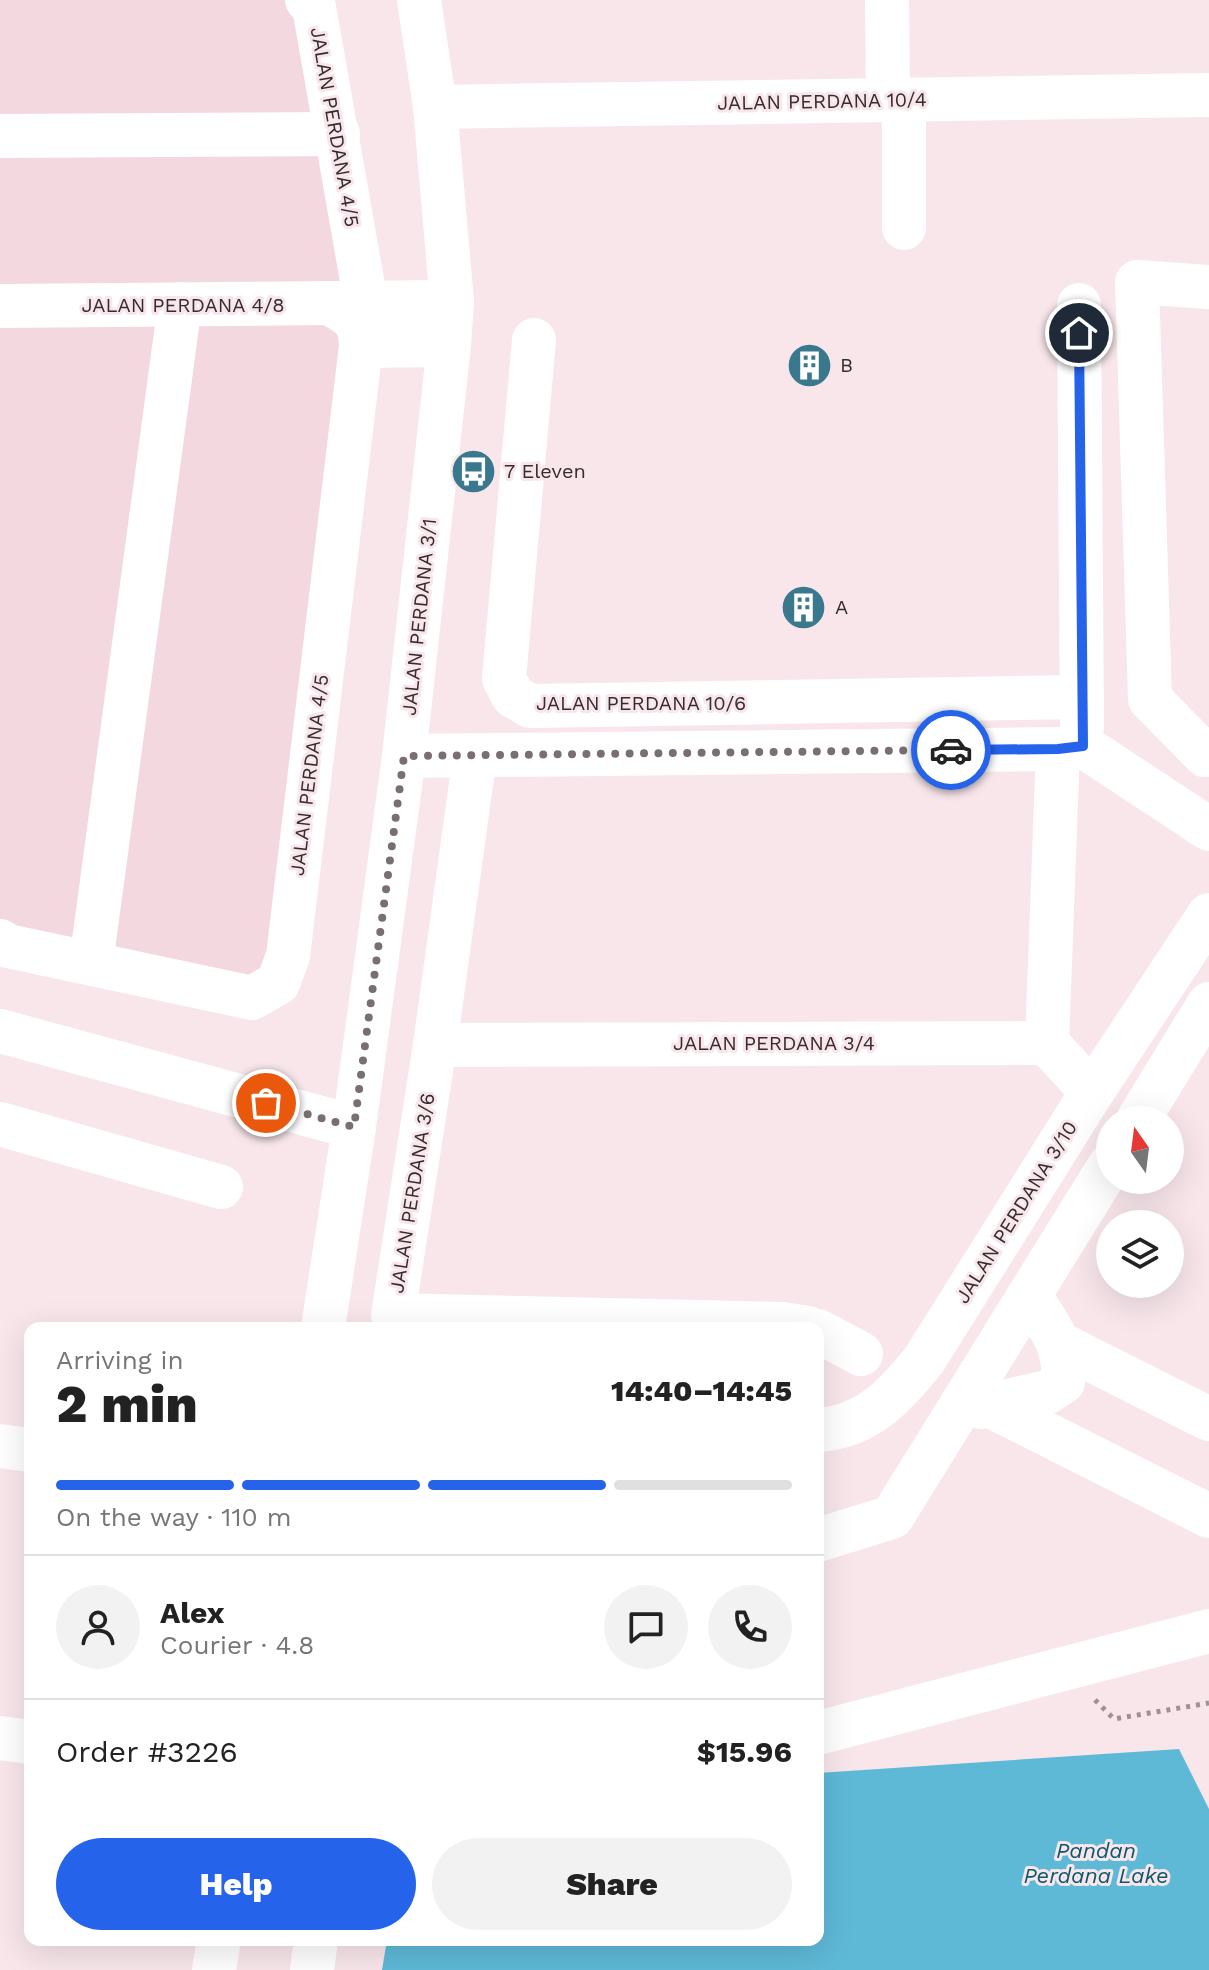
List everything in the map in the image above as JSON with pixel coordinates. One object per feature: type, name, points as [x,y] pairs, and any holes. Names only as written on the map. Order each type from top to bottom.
[{"type":"street","name":"JALAN PERDANA 4/5","points":[[307,0],[314,7],[338,134],[347,303]]},
{"type":"street","name":"JALAN PERDANA 3/1","points":[[324,1322],[354,1127],[404,756],[449,345],[452,302],[435,107],[419,0]]},
{"type":"street","points":[[887,0],[904,228]]},
{"type":"street","name":"JALAN PERDANA 10/4","points":[[435,107],[1209,95]]},
{"type":"street","points":[[0,136],[338,134]]},
{"type":"street","points":[[1209,287],[1137,282],[1150,699],[1205,755],[1209,754]]},
{"type":"street","name":"JALAN PERDANA 4/8","points":[[0,306],[452,302]]},
{"type":"street","points":[[347,303],[360,331],[361,346],[449,345]]},
{"type":"street","points":[[91,963],[180,304]]},
{"type":"street","points":[[1079,305],[1082,697],[1070,748],[1047,1043],[1092,1092]]},
{"type":"street","name":"JALAN PERDANA 10/6","points":[[534,340],[504,679],[513,696],[530,706],[1082,697]]},
{"type":"street","name":"JALAN PERDANA 4/5","points":[[3,945],[252,998],[278,983],[288,956],[361,346]]},
{"type":"street","points":[[404,756],[1070,748],[1209,829]]},
{"type":"street","name":"JALAN PERDANA 3/6","points":[[475,755],[435,1045],[393,1315],[696,1322]]},
{"type":"street","name":"JALAN PERDANA 3/10","points":[[824,1429],[839,1428],[868,1416],[892,1399],[924,1360],[1092,1092],[1209,915]]},
{"type":"street","points":[[1147,1106],[1209,1004]]},
{"type":"street","points":[[0,1031],[354,1127]]},
{"type":"street","name":"JALAN PERDANA 3/4","points":[[435,1045],[1047,1043]]},
{"type":"street","points":[[0,1124],[221,1187]]},
{"type":"street","points":[[824,1538],[892,1517],[973,1402],[1030,1296],[1096,1188]]},
{"type":"street","points":[[973,1402],[1048,1392],[1063,1382],[1060,1344],[1030,1296]]},
{"type":"street","points":[[824,1334],[861,1354]]},
{"type":"street","points":[[1060,1344],[1209,1419]]},
{"type":"street","points":[[924,1360],[973,1402],[1209,1516]]},
{"type":"street","points":[[0,1446],[24,1449]]},
{"type":"street","points":[[824,1731],[1209,1631]]},
{"type":"street","points":[[0,1738],[24,1741]]},
{"type":"street","points":[[214,1970],[218,1946]]},
{"type":"street","points":[[312,1970],[315,1946]]},
{"type":"path","points":[[1076,1666],[1092,1697],[1114,1719],[1209,1703]]},
{"type":"shaded area","points":[[0,0],[289,0],[301,12],[349,289],[270,971],[252,983],[0,931]]},
{"type":"water","name":"Pandan Perdana Lake","points":[[1179,1749],[1209,1809],[1209,1970],[382,1970],[386,1946],[824,1946],[824,1773]]},
{"type":"way so far","points":[[266,1103],[354,1127],[404,756],[951,750]]},
{"type":"place","name":"B","points":[[809,365]]},
{"type":"place","name":"7 Eleven","points":[[473,471]]},
{"type":"place","name":"A","points":[[804,607]]},
{"type":"route","points":[[951,750],[1083,746],[1079,333]]}]
